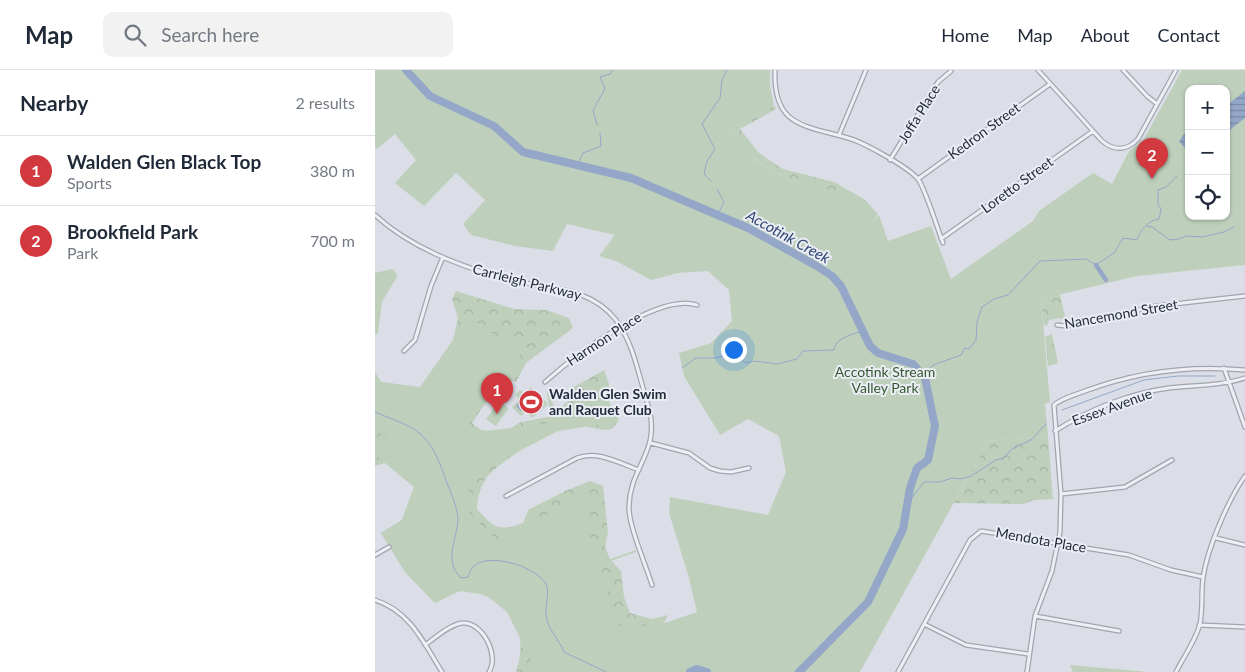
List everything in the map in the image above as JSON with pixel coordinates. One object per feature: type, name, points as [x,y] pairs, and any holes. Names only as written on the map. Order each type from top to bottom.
[{"type":"street","points":[[775,70],[777,100],[788,117],[804,127],[839,135],[862,143],[918,179],[943,243]]},
{"type":"street","points":[[839,135],[865,70]]},
{"type":"street","points":[[1037,70],[1093,131],[1112,147],[1121,149],[1138,139],[1176,70]]},
{"type":"street","points":[[1123,70],[1157,104]]},
{"type":"street","name":"Joffa Place","points":[[890,160],[938,82],[951,71]]},
{"type":"street","name":"Kedron Street","points":[[918,179],[1050,84]]},
{"type":"street","name":"Loretto Street","points":[[941,239],[1093,131]]},
{"type":"street","name":"Carrleigh Parkway","points":[[375,216],[401,235],[443,257],[504,278],[579,293],[604,307],[621,327],[631,349],[651,415],[653,429],[651,443],[630,496],[629,510],[652,585]]},
{"type":"street","points":[[404,351],[415,340],[443,257]]},
{"type":"street","name":"Nancemond Street","points":[[1057,325],[1066,326],[1156,306],[1245,296]]},
{"type":"street","name":"Harmon Place","points":[[545,382],[572,358],[648,312],[683,303],[697,305]]},
{"type":"street","points":[[1224,368],[1245,427]]},
{"type":"street","name":"Essex Avenue","points":[[1245,370],[1224,368],[1154,371],[1095,388],[1053,404],[1055,431],[1084,414],[1139,394],[1245,378]]},
{"type":"street","points":[[1027,672],[1028,654],[1035,616],[1052,571],[1058,544],[1061,494],[1055,431]]},
{"type":"street","points":[[651,443],[689,453],[710,468],[720,471],[731,472],[749,468]]},
{"type":"street","points":[[506,496],[577,458],[588,455],[601,456],[639,470]]},
{"type":"street","points":[[1061,494],[1125,487],[1172,460]]},
{"type":"street","points":[[1176,672],[1188,651],[1199,624],[1203,577],[1216,538],[1232,498],[1245,476]]},
{"type":"street","name":"Mendota Place","points":[[898,672],[975,533],[985,530],[1129,555],[1171,570],[1203,577]]},
{"type":"street","points":[[1216,538],[1245,545]]},
{"type":"street","points":[[375,555],[389,547]]},
{"type":"street","points":[[375,600],[403,614],[441,672]]},
{"type":"street","points":[[1035,616],[1119,632]]},
{"type":"street","points":[[425,645],[457,625],[471,624],[480,631],[493,652],[494,661],[489,672]]},
{"type":"street","points":[[924,624],[966,644],[1028,654]]},
{"type":"street","points":[[1199,624],[1245,627]]},
{"type":"green space","name":"Accotink Stream Valley Park","points":[[375,70],[770,70],[770,86],[774,106],[731,129],[754,159],[781,176],[842,195],[858,206],[874,221],[879,215],[888,241],[931,226],[951,279],[1033,221],[1039,211],[1093,173],[1112,184],[1129,151],[1144,139],[1182,70],[1245,70],[1245,265],[1137,276],[1041,299],[1050,402],[1045,404],[1048,436],[988,441],[860,672],[533,672],[534,666],[507,612],[486,595],[460,591],[435,603],[405,572],[381,533],[402,520],[414,487],[377,456],[389,440],[375,429],[375,373],[381,382],[420,388],[469,317],[514,347],[523,344],[511,383],[498,379],[462,434],[551,423],[547,392],[549,392],[559,421],[600,384],[615,422],[558,431],[469,477],[467,510],[496,540],[592,492],[588,532],[599,563],[636,550],[636,552],[599,565],[619,626],[659,625],[697,612],[689,578],[669,513],[670,497],[768,515],[786,472],[779,436],[748,419],[720,435],[684,376],[679,353],[711,343],[732,321],[729,290],[708,271],[678,273],[651,280],[616,261],[599,256],[615,235],[567,224],[553,251],[515,246],[471,235],[463,224],[485,200],[456,173],[424,206],[395,183],[416,160],[395,134],[377,149],[375,147]]},
{"type":"green space","points":[[774,105],[776,109],[740,129],[759,153],[783,169],[834,182],[864,199],[878,214],[874,221],[858,206],[842,195],[781,176],[753,158],[731,129]]},
{"type":"green space","points":[[392,269],[398,275],[382,302],[378,333],[375,335],[375,273]]},
{"type":"green space","points":[[456,291],[514,309],[546,310],[569,318],[573,328],[526,363],[516,382],[502,378],[472,423],[481,430],[504,432],[521,422],[548,417],[570,400],[570,389],[604,370],[609,384],[609,402],[619,420],[612,429],[602,430],[573,425],[553,432],[526,447],[500,465],[485,480],[479,494],[477,509],[497,526],[502,528],[515,526],[523,523],[528,510],[565,491],[590,481],[603,486],[608,533],[605,547],[610,559],[621,571],[624,597],[630,613],[652,619],[668,615],[641,672],[516,672],[520,652],[519,633],[511,617],[504,609],[487,597],[469,591],[457,592],[435,603],[405,572],[381,533],[402,520],[414,487],[385,463],[375,466],[375,372],[381,382],[420,387],[453,340],[458,318],[452,299]]},
{"type":"green space","points":[[1060,294],[1066,321],[1059,318],[1049,320],[1048,324],[1044,326],[1041,299]]},
{"type":"green space","points":[[1052,334],[1058,363],[1048,366],[1045,337]]},
{"type":"green space","name":"Walden Glen Swim and Raquet Club","points":[[531,387],[548,404],[532,418],[526,412],[521,416],[512,407],[519,400],[515,395],[520,390],[524,393]]},
{"type":"green space","points":[[499,402],[509,408],[496,426],[486,419]]},
{"type":"green space","points":[[1048,436],[1053,499],[1034,500],[1024,504],[954,503],[988,441]]},
{"type":"green space","points":[[1070,665],[1148,672],[1073,672]]},
{"type":"water","points":[[1245,91],[1245,118],[1230,130],[1230,103]]},
{"type":"water","points":[[1185,133],[1185,148],[1179,141]]},
{"type":"water","points":[[526,396],[534,403],[538,399],[542,404],[532,413],[525,407],[521,411],[516,406]]},
{"type":"waterway","name":"Accotink Creek","points":[[406,70],[430,96],[494,126],[523,152],[631,178],[748,228],[815,265],[832,276],[841,286],[870,346],[878,353],[913,364],[925,378],[935,426],[928,460],[917,468],[910,488],[903,529],[868,602],[799,672]]},
{"type":"waterway","points":[[597,125],[593,110],[605,89],[600,77],[610,74],[612,70]]},
{"type":"waterway","points":[[711,181],[704,174],[707,161],[715,149],[702,124],[720,98],[722,80],[727,70]]},
{"type":"waterway","points":[[577,165],[583,153],[601,146],[600,133]]},
{"type":"waterway","points":[[923,374],[933,365],[961,355],[965,348],[969,349],[976,340],[977,322],[982,307],[994,299],[1008,295],[1040,261],[1086,259],[1096,265],[1114,253],[1123,238],[1137,240],[1145,226],[1159,219],[1161,209],[1158,204],[1158,190],[1166,187],[1177,176]]},
{"type":"waterway","points":[[717,189],[724,202],[717,216]]},
{"type":"waterway","points":[[1147,226],[1152,227],[1170,240],[1186,236],[1202,237],[1224,232],[1234,227]]},
{"type":"waterway","points":[[1096,265],[1106,280]]},
{"type":"waterway","points":[[682,368],[696,358],[714,358],[729,355],[747,363],[754,361],[777,364],[797,359],[803,351],[834,350],[841,340],[863,331]]},
{"type":"waterway","points":[[1062,410],[1144,380],[1178,376],[1215,376]]},
{"type":"waterway","points":[[375,412],[418,432],[434,451],[457,511],[458,520],[452,557],[453,564],[461,578],[468,577],[472,568],[480,562],[489,561],[512,563],[533,572],[546,584],[548,591],[547,619],[564,652],[606,672]]},
{"type":"waterway","points":[[907,504],[924,482],[940,482],[952,478],[961,479],[971,476],[996,460],[1004,458],[1012,449],[1031,440],[1046,424]]},
{"type":"waterway","name":"Accotink Creek","points":[[690,672],[697,669],[707,672]]},
{"type":"place","name":"Brookfield Park","points":[[1152,179]]},
{"type":"place","name":"Walden Glen Swim and Raquet Club","points":[[531,402]]},
{"type":"place","name":"Walden Glen Black Top","points":[[497,414]]}]
